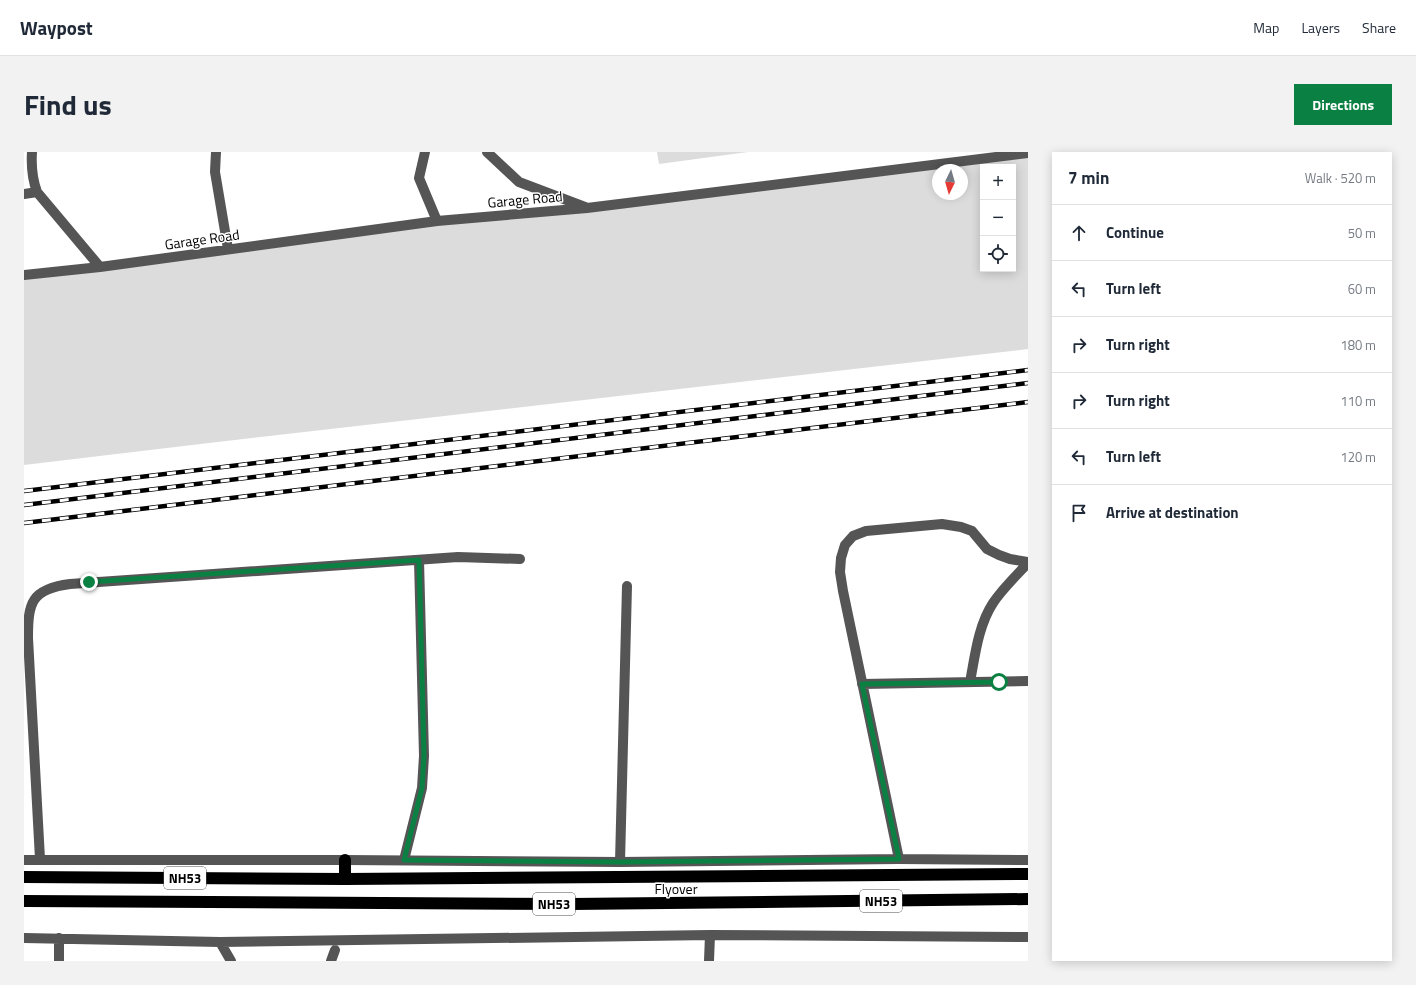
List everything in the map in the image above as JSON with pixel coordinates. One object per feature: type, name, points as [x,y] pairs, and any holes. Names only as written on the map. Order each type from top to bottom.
[{"type":"highway","points":[[345,860],[345,879]]},
{"type":"highway","name":"Flyover","points":[[345,879],[1028,874]]},
{"type":"highway","name":"NH53","points":[[24,877],[345,879]]},
{"type":"highway","name":"Flyover","points":[[24,901],[564,904],[1028,899]]},
{"type":"street","points":[[32,152],[32,179],[37,192],[100,267]]},
{"type":"street","points":[[216,152],[215,172],[228,249]]},
{"type":"street","points":[[425,152],[419,178],[437,221]]},
{"type":"street","points":[[488,152],[519,182],[587,208]]},
{"type":"street","name":"Garage Road","points":[[24,275],[100,267],[437,221],[587,208],[1028,153]]},
{"type":"street","points":[[24,194],[37,192]]},
{"type":"street","points":[[899,859],[843,591],[840,572],[841,558],[845,545],[853,536],[866,531],[942,524],[961,527],[972,531],[987,549],[1010,560],[1028,563]]},
{"type":"street","points":[[40,860],[26,639],[29,610],[34,599],[44,591],[56,586],[458,557],[520,559]]},
{"type":"street","points":[[404,860],[422,788],[424,756],[419,560]]},
{"type":"street","points":[[970,682],[979,636],[986,616],[993,603],[1009,582],[1028,563]]},
{"type":"street","points":[[620,862],[627,586]]},
{"type":"street","points":[[862,684],[1028,681]]},
{"type":"street","points":[[24,860],[404,860],[620,862],[899,859],[1028,860]]},
{"type":"street","points":[[24,938],[220,942],[710,935],[1028,937]]},
{"type":"street","points":[[709,961],[710,935]]},
{"type":"street","points":[[58,938],[59,961]]},
{"type":"street","points":[[220,942],[231,961]]},
{"type":"street","points":[[331,961],[335,950]]},
{"type":"shaded area","points":[[657,152],[748,152],[659,164]]},
{"type":"shaded area","points":[[1028,153],[1028,349],[24,465],[24,275],[932,165],[932,200],[968,200],[968,164],[937,164]]},
{"type":"railway","points":[[24,491],[1028,370]]},
{"type":"railway","points":[[24,505],[1028,383]]},
{"type":"railway","points":[[24,523],[1028,402]]},
{"type":"route","points":[[89,582],[419,560],[424,756],[422,788],[404,860],[620,862],[899,859],[862,684],[999,682]]}]
